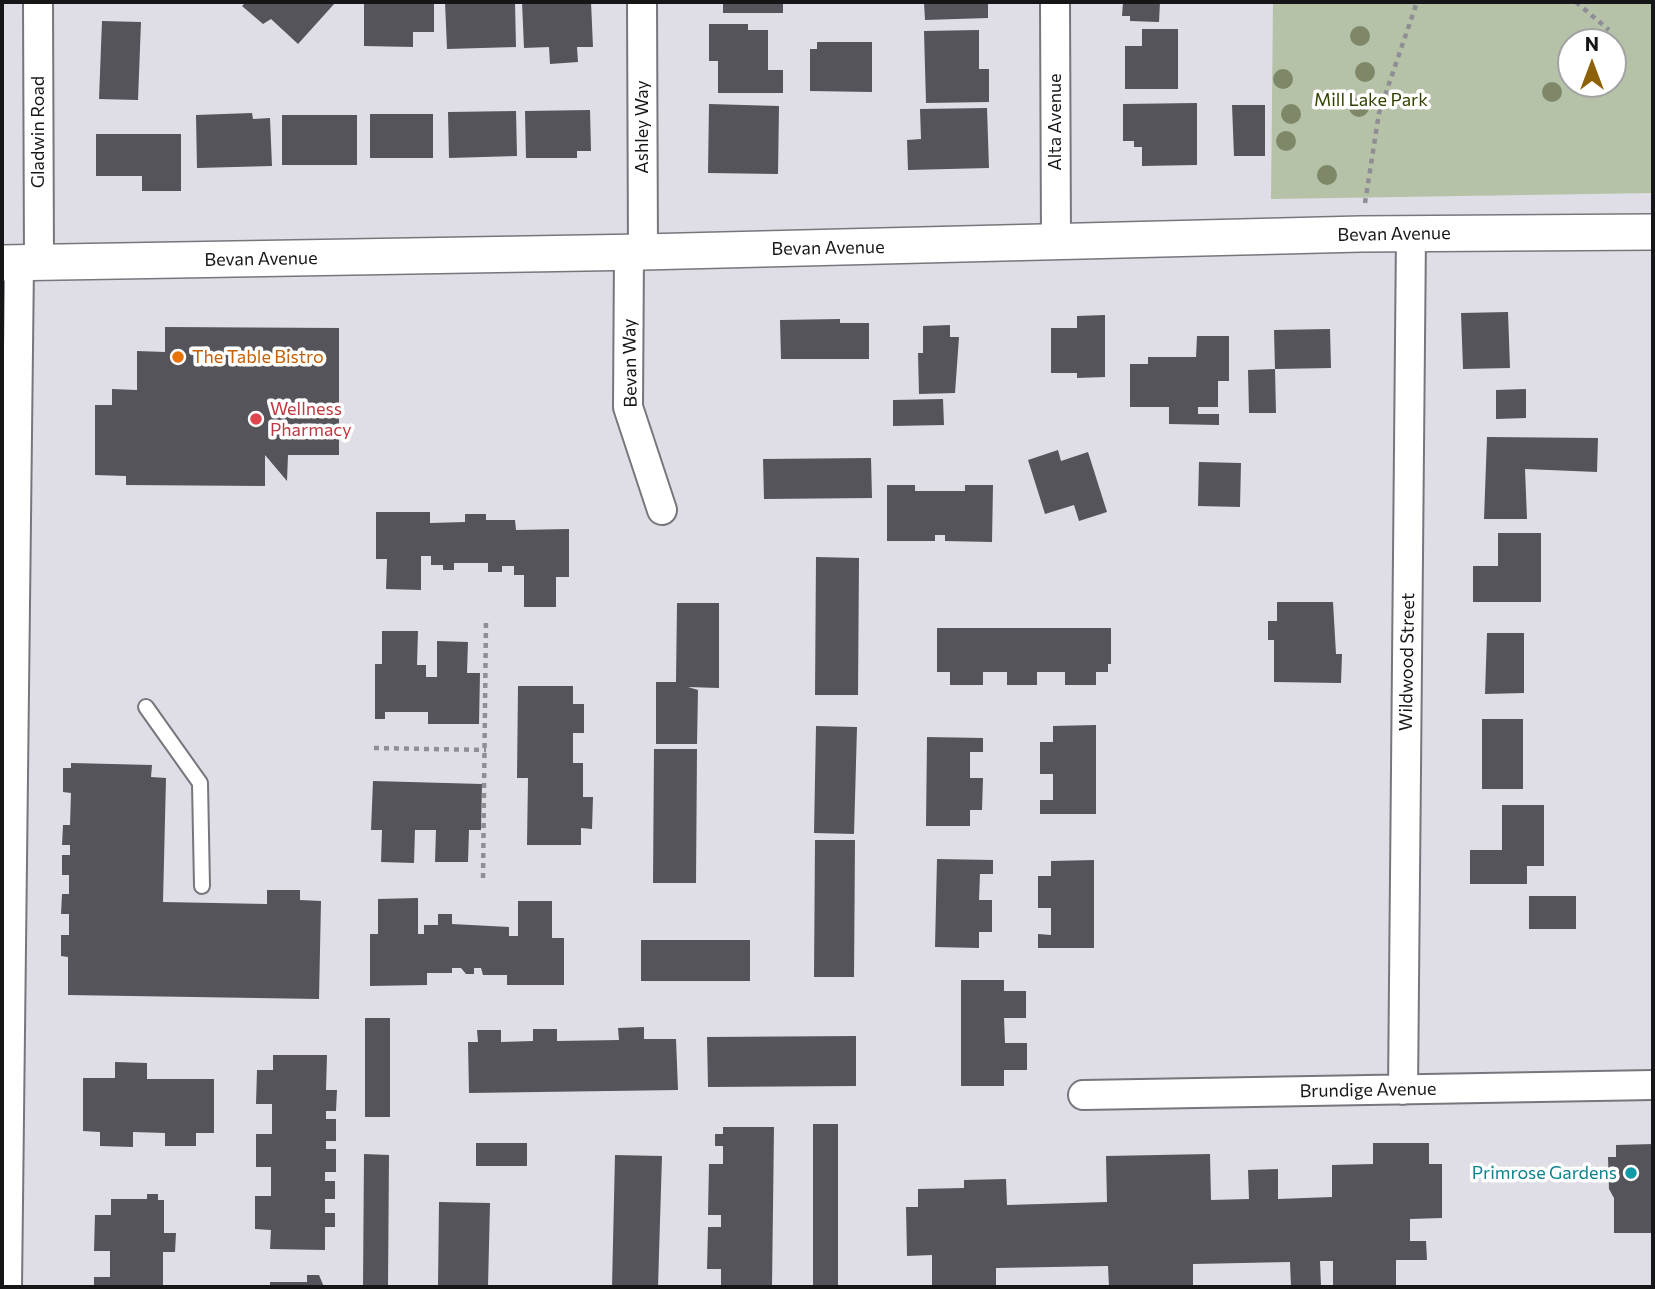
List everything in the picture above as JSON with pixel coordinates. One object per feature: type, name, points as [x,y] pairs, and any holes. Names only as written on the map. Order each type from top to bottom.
[{"type":"street","name":"Gladwin Road","points":[[7,1287],[8,618],[20,263],[38,2]]},
{"type":"street","name":"Ashley Way","points":[[636,252],[642,2]]},
{"type":"street","name":"Alta Avenue","points":[[1055,2],[1056,242]]},
{"type":"street","name":"Bevan Avenue","points":[[20,263],[636,252],[1361,234],[1653,232]]},
{"type":"street","name":"Wildwood Street","points":[[1403,1090],[1411,234]]},
{"type":"street","name":"Bevan Way","points":[[636,252],[628,407],[662,510]]},
{"type":"street","name":"Brundige Avenue","points":[[1083,1095],[1653,1085]]},
{"type":"lane","points":[[146,707],[200,783],[202,886]]},
{"type":"path","points":[[1361,234],[1379,113],[1417,2]]},
{"type":"path","points":[[1576,2],[1607,28]]},
{"type":"path","points":[[483,878],[486,621]]},
{"type":"path","points":[[374,748],[486,750]]},
{"type":"green space","name":"Mill Lake Park","points":[[1273,2],[1653,2],[1653,193],[1271,199]]},
{"type":"building","points":[[246,2],[335,3],[298,44],[271,19],[263,24],[242,6]]},
{"type":"building","points":[[364,2],[434,2],[434,32],[413,32],[413,47],[364,46]]},
{"type":"building","points":[[445,2],[515,2],[516,47],[447,49]]},
{"type":"building","points":[[522,2],[591,2],[593,47],[577,47],[578,62],[550,64],[549,47],[524,48]]},
{"type":"building","points":[[723,2],[783,2],[783,13],[723,13]]},
{"type":"building","points":[[924,2],[988,2],[988,18],[925,20]]},
{"type":"building","points":[[1123,2],[1160,2],[1159,22],[1130,21],[1130,16],[1122,16]]},
{"type":"building","points":[[102,21],[141,22],[138,100],[99,99]]},
{"type":"building","points":[[709,24],[748,24],[748,30],[768,30],[768,70],[783,70],[783,93],[718,93],[718,61],[709,61]]},
{"type":"building","points":[[1142,29],[1178,29],[1178,89],[1125,89],[1125,46],[1142,46]]},
{"type":"building","points":[[979,30],[979,69],[989,69],[989,102],[926,103],[924,31]]},
{"type":"building","points":[[817,42],[872,42],[872,92],[810,91],[810,49],[817,49]]},
{"type":"building","points":[[1197,103],[1197,165],[1142,166],[1142,147],[1134,147],[1134,141],[1123,141],[1123,104]]},
{"type":"building","points":[[709,104],[779,106],[778,174],[708,173]]},
{"type":"building","points":[[1232,105],[1265,105],[1265,156],[1234,156]]},
{"type":"building","points":[[987,108],[989,168],[908,170],[907,140],[921,139],[920,109]]},
{"type":"building","points":[[590,110],[591,151],[577,151],[577,158],[526,158],[525,111]]},
{"type":"building","points":[[516,111],[517,156],[449,158],[448,112]]},
{"type":"building","points":[[252,113],[253,119],[270,118],[272,166],[197,168],[196,115]]},
{"type":"building","points":[[370,114],[433,114],[433,158],[370,158]]},
{"type":"building","points":[[282,115],[357,115],[357,165],[282,165]]},
{"type":"building","points":[[96,134],[181,134],[181,191],[142,191],[142,176],[96,176]]},
{"type":"building","points":[[1508,312],[1510,368],[1463,369],[1461,313]]},
{"type":"building","points":[[1105,315],[1105,377],[1077,378],[1077,373],[1051,373],[1051,328],[1077,328],[1077,316]]},
{"type":"building","points":[[840,319],[840,323],[869,323],[869,359],[781,359],[780,320]]},
{"type":"building","points":[[950,325],[950,337],[959,337],[955,393],[919,394],[918,353],[923,353],[923,326]]},
{"type":"building","points":[[165,327],[339,328],[339,455],[288,455],[287,481],[265,455],[265,486],[126,485],[126,476],[95,475],[95,405],[112,405],[112,389],[137,390],[137,351],[165,352]]},
{"type":"building","points":[[1330,329],[1331,368],[1275,369],[1274,330]]},
{"type":"building","points":[[1197,336],[1229,336],[1229,381],[1218,381],[1218,407],[1198,407],[1198,414],[1219,414],[1219,425],[1169,424],[1169,407],[1130,407],[1130,364],[1148,364],[1148,357],[1196,357]]},
{"type":"building","points":[[1275,369],[1276,413],[1249,413],[1248,370]]},
{"type":"building","points":[[1526,389],[1526,418],[1496,419],[1496,390]]},
{"type":"building","points":[[943,399],[944,425],[893,426],[893,400]]},
{"type":"building","points":[[1487,437],[1598,438],[1597,472],[1525,469],[1527,519],[1484,519]]},
{"type":"building","points":[[1058,450],[1061,461],[1088,452],[1107,512],[1079,521],[1074,505],[1045,514],[1028,460]]},
{"type":"building","points":[[871,458],[872,498],[764,499],[763,459]]},
{"type":"building","points":[[1199,462],[1241,463],[1240,507],[1198,506]]},
{"type":"building","points":[[887,485],[915,485],[915,491],[965,491],[965,485],[993,485],[992,542],[945,541],[945,535],[935,535],[935,541],[887,541]]},
{"type":"building","points":[[376,512],[430,512],[430,523],[465,522],[465,514],[486,514],[486,520],[515,520],[516,530],[569,529],[569,577],[556,577],[556,607],[524,607],[524,575],[514,575],[514,566],[502,566],[502,572],[488,572],[488,563],[454,563],[454,570],[443,570],[443,565],[431,565],[431,556],[421,556],[421,590],[386,589],[387,559],[376,559]]},
{"type":"building","points":[[1498,533],[1541,533],[1541,602],[1473,602],[1473,566],[1498,566]]},
{"type":"building","points":[[816,557],[859,558],[858,695],[815,695]]},
{"type":"building","points":[[1277,602],[1333,602],[1336,654],[1342,654],[1341,683],[1274,682],[1274,640],[1268,640],[1268,621],[1277,621]]},
{"type":"building","points":[[677,603],[719,603],[719,688],[688,687],[698,690],[697,744],[656,744],[656,682],[676,682]]},
{"type":"building","points":[[937,628],[1111,628],[1111,664],[1108,664],[1108,672],[1096,672],[1096,685],[1065,685],[1065,672],[1037,672],[1037,685],[1007,685],[1007,672],[983,672],[983,685],[950,685],[950,672],[937,672]]},
{"type":"building","points":[[382,631],[418,631],[417,665],[426,665],[426,677],[437,677],[437,641],[468,642],[467,673],[480,673],[479,724],[428,724],[428,712],[385,712],[385,719],[375,719],[375,664],[382,664]]},
{"type":"building","points":[[1487,633],[1524,633],[1524,693],[1485,694]]},
{"type":"building","points":[[518,686],[573,686],[573,704],[584,704],[584,733],[573,733],[573,763],[583,763],[583,797],[593,797],[592,829],[581,828],[581,845],[527,845],[528,778],[517,778]]},
{"type":"building","points":[[1482,719],[1523,719],[1523,789],[1482,789]]},
{"type":"building","points":[[1096,725],[1096,814],[1040,814],[1040,800],[1053,800],[1053,774],[1040,774],[1040,742],[1053,742],[1053,726]]},
{"type":"building","points":[[816,726],[857,727],[854,834],[814,833]]},
{"type":"building","points":[[927,737],[983,738],[983,752],[970,752],[970,778],[983,778],[982,810],[970,810],[970,826],[926,826]]},
{"type":"building","points":[[654,749],[697,749],[696,883],[653,883]]},
{"type":"building","points":[[71,763],[152,765],[151,777],[166,778],[163,902],[267,904],[267,890],[300,890],[300,900],[321,901],[319,999],[68,995],[68,957],[61,956],[61,935],[69,935],[69,914],[61,914],[62,894],[69,894],[69,875],[62,875],[62,855],[70,855],[70,845],[62,845],[63,825],[70,825],[71,793],[63,792],[63,768],[71,768]]},
{"type":"building","points":[[373,781],[482,784],[481,830],[469,830],[468,862],[435,862],[436,830],[415,830],[414,863],[381,862],[382,830],[371,830]]},
{"type":"building","points":[[1502,805],[1544,805],[1544,866],[1527,866],[1527,884],[1470,884],[1470,850],[1502,850]]},
{"type":"building","points":[[815,840],[855,840],[854,977],[814,977]]},
{"type":"building","points":[[937,859],[993,860],[993,874],[980,874],[979,900],[992,900],[992,932],[979,932],[979,948],[935,947]]},
{"type":"building","points":[[1094,860],[1094,948],[1038,948],[1038,934],[1051,935],[1051,908],[1038,908],[1038,876],[1051,876],[1051,861]]},
{"type":"building","points":[[1529,896],[1576,896],[1576,929],[1529,929]]},
{"type":"building","points":[[418,898],[418,934],[424,934],[424,925],[438,925],[438,914],[452,914],[452,924],[509,927],[509,936],[518,936],[518,901],[552,901],[552,938],[564,938],[564,985],[507,985],[507,975],[483,975],[481,968],[474,968],[474,974],[466,974],[461,968],[452,968],[452,973],[427,973],[427,985],[370,986],[370,934],[378,934],[378,899]]},
{"type":"building","points":[[641,940],[750,940],[750,981],[641,981]]},
{"type":"building","points":[[961,980],[1004,980],[1004,991],[1026,991],[1026,1018],[1004,1018],[1005,1043],[1027,1043],[1027,1070],[1004,1070],[1004,1086],[961,1086]]},
{"type":"building","points":[[365,1018],[390,1018],[390,1117],[365,1117]]},
{"type":"building","points":[[644,1027],[644,1039],[676,1039],[678,1090],[469,1093],[468,1042],[478,1042],[477,1030],[501,1030],[501,1042],[533,1041],[533,1029],[557,1029],[557,1041],[619,1040],[618,1028]]},
{"type":"building","points":[[856,1036],[856,1086],[708,1087],[707,1037]]},
{"type":"building","points":[[273,1055],[327,1055],[326,1090],[337,1090],[336,1111],[326,1111],[326,1119],[336,1119],[336,1141],[326,1141],[326,1149],[336,1149],[336,1172],[325,1172],[325,1181],[335,1181],[335,1199],[325,1199],[325,1213],[335,1213],[335,1227],[325,1227],[325,1250],[270,1249],[271,1230],[255,1229],[255,1196],[271,1196],[271,1167],[256,1167],[256,1134],[272,1134],[272,1104],[256,1104],[257,1070],[273,1070]]},
{"type":"building","points":[[115,1062],[147,1063],[147,1079],[214,1079],[214,1133],[196,1133],[196,1146],[165,1146],[165,1133],[133,1132],[133,1147],[100,1146],[100,1132],[83,1131],[83,1078],[115,1078]]},
{"type":"building","points":[[813,1124],[838,1124],[838,1287],[813,1287]]},
{"type":"building","points":[[723,1127],[774,1127],[772,1287],[721,1287],[721,1269],[707,1269],[708,1227],[721,1227],[721,1215],[708,1215],[709,1164],[723,1164],[723,1146],[715,1146],[715,1134],[723,1134]]},
{"type":"building","points":[[476,1143],[527,1143],[527,1166],[476,1166]]},
{"type":"building","points":[[1373,1143],[1429,1143],[1429,1164],[1442,1164],[1442,1218],[1410,1219],[1410,1241],[1426,1241],[1427,1260],[1396,1260],[1396,1287],[1333,1287],[1333,1261],[1320,1261],[1321,1286],[1291,1287],[1290,1262],[1193,1264],[1193,1287],[1109,1287],[1108,1266],[996,1268],[996,1287],[932,1287],[932,1255],[907,1256],[906,1207],[918,1207],[918,1189],[964,1188],[964,1180],[1006,1179],[1007,1205],[1107,1202],[1106,1156],[1210,1154],[1211,1200],[1249,1199],[1248,1170],[1278,1169],[1278,1199],[1332,1197],[1332,1165],[1373,1164]]},
{"type":"building","name":"Primrose Gardens","points":[[1653,1144],[1653,1233],[1614,1233],[1614,1198],[1609,1189],[1608,1157],[1616,1157],[1616,1145]]},
{"type":"building","points":[[364,1154],[389,1155],[388,1287],[363,1287]]},
{"type":"building","points":[[615,1155],[662,1156],[658,1287],[612,1287]]},
{"type":"building","points":[[147,1194],[158,1194],[158,1200],[164,1200],[164,1233],[176,1233],[175,1252],[163,1252],[163,1287],[94,1287],[94,1277],[110,1277],[110,1251],[94,1251],[95,1215],[111,1215],[111,1199],[147,1199]]},
{"type":"building","points":[[439,1202],[490,1203],[488,1287],[438,1287]]},
{"type":"building","points":[[307,1275],[319,1275],[324,1287],[270,1287],[270,1282],[307,1282]]},
{"type":"place","name":"The Table Bistro","points":[[178,357]]},
{"type":"place","name":"Wellness Pharmacy","points":[[256,419]]},
{"type":"place","name":"Primrose Gardens","points":[[1631,1173]]}]
